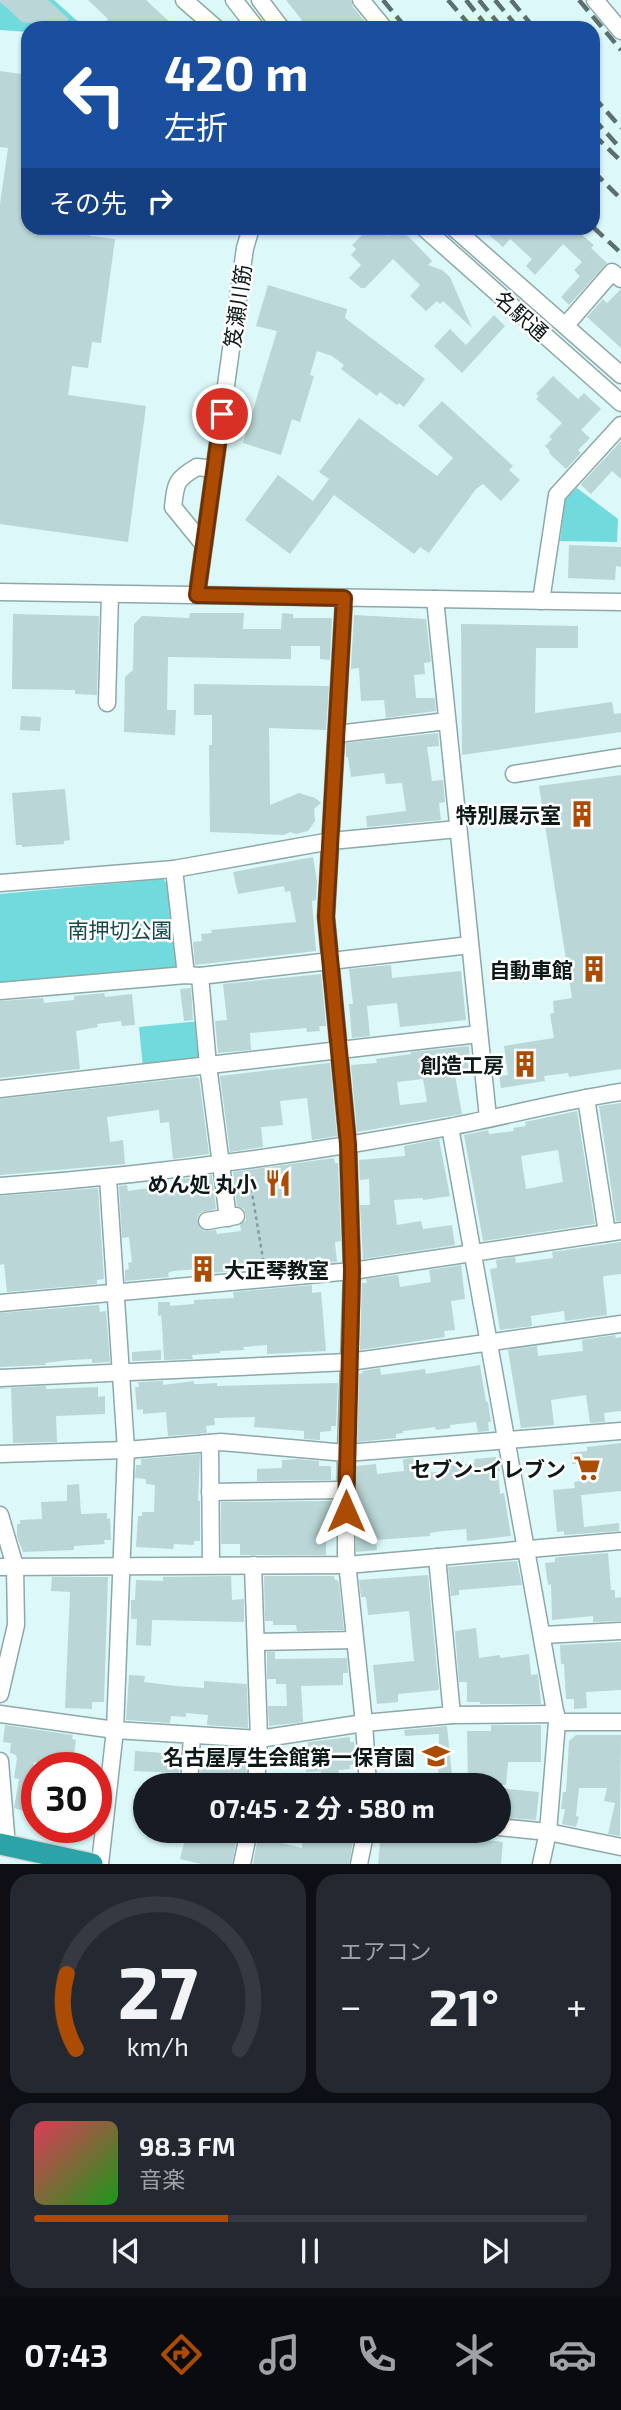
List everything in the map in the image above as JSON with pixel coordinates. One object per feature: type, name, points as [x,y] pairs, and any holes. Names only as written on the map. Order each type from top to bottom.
[{"type":"highway","points":[[4,1845],[92,1864]]},
{"type":"street","points":[[184,0],[207,21]]},
{"type":"street","points":[[234,0],[250,21]]},
{"type":"street","points":[[260,0],[276,21]]},
{"type":"street","points":[[361,0],[378,21]]},
{"type":"street","points":[[595,0],[621,31]]},
{"type":"street","name":"笈瀬川筋","points":[[197,595],[249,235]]},
{"type":"street","name":"名駅通","points":[[436,235],[621,403]]},
{"type":"street","name":"名駅通","points":[[462,235],[621,375]]},
{"type":"street","points":[[565,325],[612,272],[621,279]]},
{"type":"street","points":[[541,601],[557,495],[621,425]]},
{"type":"street","points":[[204,545],[173,507],[176,483],[197,467],[214,469]]},
{"type":"street","points":[[0,592],[621,602]]},
{"type":"street","points":[[107,703],[110,594]]},
{"type":"street","points":[[344,598],[326,917],[348,1144],[352,1270],[346,1453],[347,1565],[367,1773]]},
{"type":"street","points":[[435,599],[488,1118]]},
{"type":"street","points":[[337,734],[447,721]]},
{"type":"street","points":[[514,774],[621,757]]},
{"type":"street","points":[[0,883],[174,869],[331,841],[458,829]]},
{"type":"street","points":[[174,869],[208,1065],[219,1162],[232,1217],[207,1221]]},
{"type":"street","points":[[0,991],[331,962],[470,945]]},
{"type":"street","points":[[0,1089],[480,1034]]},
{"type":"street","points":[[0,1186],[108,1178],[348,1144],[621,1092]]},
{"type":"street","points":[[0,1303],[352,1270],[614,1232],[586,1098]]},
{"type":"street","points":[[450,1126],[556,1718],[548,1832],[541,1864]]},
{"type":"street","points":[[100,1864],[115,1730],[126,1450],[108,1178]]},
{"type":"street","points":[[0,1378],[349,1362],[621,1324]]},
{"type":"street","points":[[0,1454],[126,1450],[210,1443],[346,1453],[621,1431]]},
{"type":"street","points":[[210,1443],[211,1564]]},
{"type":"street","points":[[210,1492],[346,1490]]},
{"type":"street","points":[[0,1515],[16,1625],[0,1694]]},
{"type":"street","points":[[8,1567],[347,1565],[621,1541]]},
{"type":"street","points":[[437,1557],[452,1715]]},
{"type":"street","points":[[253,1565],[259,1739],[257,1773]]},
{"type":"street","points":[[542,1635],[621,1631]]},
{"type":"street","points":[[256,1642],[355,1640]]},
{"type":"street","points":[[0,1714],[115,1730],[259,1739],[364,1723],[452,1715],[621,1722]]},
{"type":"street","points":[[190,1773],[192,1735]]},
{"type":"street","points":[[0,1761],[4,1845]]},
{"type":"street","points":[[511,1828],[548,1832],[621,1847]]},
{"type":"street","points":[[242,1864],[246,1843]]},
{"type":"street","points":[[359,1864],[363,1843]]},
{"type":"path","points":[[247,1158],[266,1279]]},
{"type":"green space","points":[[0,0],[54,0],[77,21],[21,21],[21,32],[0,30]]},
{"type":"green space","points":[[577,488],[618,519],[617,542],[560,541],[565,499]]},
{"type":"green space","name":"南押切公園","points":[[163,879],[171,887],[179,965],[174,970],[0,984],[0,894]]},
{"type":"green space","points":[[200,1021],[200,1062],[143,1068],[139,1027]]},
{"type":"building","points":[[48,0],[69,19],[21,21],[0,2]]},
{"type":"building","points":[[88,0],[146,0],[168,21],[106,21],[108,19]]},
{"type":"building","points":[[286,0],[351,0],[364,21],[302,21]]},
{"type":"building","points":[[0,71],[21,74],[21,235],[90,235],[115,239],[101,343],[92,342],[88,368],[72,366],[68,395],[146,406],[128,542],[0,524],[0,204],[8,148],[0,147]]},
{"type":"building","points":[[362,235],[407,235],[432,261],[428,265],[442,270],[450,277],[472,328],[443,301],[440,304],[437,301],[426,311],[410,296],[420,285],[393,259],[365,288],[361,288],[349,278],[361,265],[351,255],[356,249],[352,245]]},
{"type":"building","points":[[489,235],[582,235],[594,245],[591,248],[607,263],[569,305],[561,297],[580,276],[574,270],[582,262],[563,244],[535,275],[526,266],[532,259],[510,239],[503,247]]},
{"type":"building","points":[[268,285],[347,309],[345,318],[425,379],[404,407],[380,392],[377,396],[341,369],[344,365],[332,356],[317,351],[310,375],[314,376],[300,422],[292,419],[281,455],[243,443],[277,331],[256,326]]},
{"type":"building","points":[[621,289],[621,348],[587,317],[603,299],[607,303]]},
{"type":"building","points":[[494,315],[505,326],[462,373],[434,346],[450,329],[466,345]]},
{"type":"building","points":[[553,376],[578,399],[584,393],[601,409],[581,430],[590,438],[578,450],[581,453],[566,469],[545,446],[552,439],[549,437],[562,423],[536,399],[539,396],[536,394]]},
{"type":"building","points":[[442,401],[513,466],[509,470],[520,480],[501,501],[483,484],[476,489],[429,553],[420,547],[414,554],[334,495],[290,554],[245,520],[278,475],[313,501],[329,479],[319,472],[359,418],[437,476],[453,458],[418,426]]},
{"type":"building","points":[[621,441],[621,479],[612,471],[591,494],[582,483]]},
{"type":"building","points":[[569,545],[621,547],[621,567],[616,566],[615,580],[568,578]]},
{"type":"building","points":[[190,613],[244,613],[243,629],[281,629],[282,613],[293,614],[293,618],[332,618],[330,660],[320,659],[320,646],[291,646],[291,659],[168,657],[167,710],[176,710],[175,735],[124,732],[125,677],[133,670],[134,624],[142,616],[189,618]]},
{"type":"building","points":[[13,614],[99,616],[97,695],[75,694],[75,690],[12,689]]},
{"type":"building","points":[[354,615],[426,619],[431,662],[424,663],[425,674],[414,675],[416,698],[435,698],[436,711],[386,718],[384,700],[361,701],[359,668],[351,669]]},
{"type":"building","points":[[461,624],[578,626],[578,648],[536,648],[535,713],[612,702],[614,714],[621,713],[621,732],[462,755]]},
{"type":"building","points":[[194,684],[329,686],[326,730],[269,728],[270,805],[299,793],[315,798],[321,803],[314,809],[315,821],[308,831],[284,835],[210,832],[209,745],[212,745],[212,715],[194,715]]},
{"type":"building","points":[[21,716],[41,717],[40,731],[20,730]]},
{"type":"building","points":[[438,733],[439,746],[427,747],[432,781],[443,780],[445,802],[439,803],[441,820],[367,827],[366,816],[406,811],[402,783],[386,784],[384,773],[351,777],[346,743]]},
{"type":"building","points":[[621,775],[621,1069],[569,1077],[568,1073],[544,1076],[545,1081],[501,1088],[499,1076],[508,1075],[504,1046],[554,1038],[550,1014],[554,1013],[553,1001],[572,998],[539,786]]},
{"type":"building","points":[[65,789],[70,840],[64,841],[64,844],[22,847],[16,845],[12,793]]},
{"type":"building","points":[[313,857],[317,881],[316,900],[312,901],[316,951],[195,965],[193,942],[202,941],[201,934],[212,933],[211,930],[296,922],[290,891],[285,892],[284,886],[238,894],[233,872]]},
{"type":"building","points":[[391,965],[392,978],[461,971],[466,1020],[400,1027],[397,1003],[367,1006],[370,1036],[352,1038],[349,1004],[353,1004],[349,969]]},
{"type":"building","points":[[321,974],[326,1026],[319,1026],[320,1031],[307,1032],[306,1028],[250,1033],[251,1050],[218,1053],[215,1021],[227,1020],[223,984]]},
{"type":"building","points":[[191,988],[193,1020],[184,1021],[180,989]]},
{"type":"building","points":[[104,993],[105,997],[132,994],[135,1025],[122,1026],[121,1021],[97,1024],[98,1027],[76,1031],[80,1069],[0,1078],[0,1001],[43,998],[44,1003]]},
{"type":"building","points":[[469,1046],[471,1073],[455,1075],[462,1114],[357,1132],[351,1065],[377,1063],[376,1059]],"holes":[[[423,1079],[427,1102],[400,1105],[397,1082]]]},
{"type":"building","points":[[330,1063],[337,1136],[312,1140],[307,1098],[280,1101],[283,1125],[261,1127],[263,1147],[230,1152],[220,1076]]},
{"type":"building","points":[[199,1078],[209,1154],[173,1159],[169,1122],[160,1123],[159,1110],[107,1117],[110,1142],[123,1140],[125,1164],[0,1175],[0,1099]]},
{"type":"building","points":[[621,1103],[621,1221],[616,1221],[599,1106]]},
{"type":"building","points":[[577,1111],[595,1224],[483,1241],[464,1135],[488,1130],[489,1134],[514,1131],[513,1128],[526,1126],[525,1122]],"holes":[[[558,1150],[563,1182],[526,1189],[521,1156]]]},
{"type":"building","points":[[439,1139],[450,1196],[394,1200],[397,1225],[421,1221],[423,1229],[452,1225],[455,1245],[363,1259],[360,1205],[370,1205],[369,1179],[360,1180],[359,1160],[405,1156],[404,1146]]},
{"type":"building","points":[[334,1158],[335,1163],[338,1163],[341,1241],[335,1242],[337,1262],[199,1274],[198,1269],[173,1271],[168,1273],[169,1277],[125,1281],[125,1270],[129,1269],[128,1263],[132,1262],[129,1237],[122,1238],[119,1186],[127,1185],[128,1191],[212,1175],[216,1209],[200,1213],[197,1218],[199,1227],[204,1231],[216,1230],[217,1234],[241,1231],[240,1225],[246,1220],[246,1215],[244,1209],[237,1206],[233,1172]]},
{"type":"building","points":[[98,1188],[104,1279],[97,1280],[97,1284],[7,1292],[4,1264],[0,1265],[0,1196]]},
{"type":"building","points":[[621,1242],[621,1274],[603,1278],[607,1315],[565,1321],[564,1311],[531,1316],[532,1326],[500,1330],[490,1269],[497,1268],[496,1260],[515,1257],[516,1263],[553,1258],[552,1252]]},
{"type":"building","points":[[461,1265],[465,1299],[451,1301],[455,1330],[444,1331],[445,1337],[360,1350],[362,1283],[367,1283],[366,1279],[398,1275],[400,1287],[431,1282],[429,1270]]},
{"type":"building","points":[[312,1285],[312,1293],[321,1292],[326,1351],[267,1354],[267,1345],[192,1355],[193,1359],[164,1360],[158,1302],[170,1302],[170,1306],[194,1304],[194,1300],[234,1298],[233,1292]]},
{"type":"building","points":[[99,1305],[100,1312],[106,1311],[110,1362],[70,1360],[45,1363],[46,1365],[0,1367],[0,1313]]},
{"type":"building","points":[[615,1335],[616,1338],[621,1337],[621,1411],[604,1413],[605,1422],[590,1423],[586,1395],[551,1400],[554,1425],[521,1428],[508,1350],[537,1346],[538,1356],[583,1351],[582,1340]]},
{"type":"building","points":[[161,1350],[161,1360],[132,1361],[132,1352]]},
{"type":"building","points":[[480,1365],[491,1422],[488,1422],[489,1431],[478,1432],[476,1422],[450,1425],[450,1428],[436,1430],[435,1427],[403,1431],[396,1434],[396,1438],[357,1442],[359,1374],[363,1373],[362,1371],[380,1368],[381,1375],[425,1369],[426,1374]]},
{"type":"building","points":[[163,1381],[163,1385],[194,1381],[194,1384],[217,1383],[217,1386],[338,1383],[336,1426],[331,1426],[331,1431],[320,1432],[320,1440],[304,1439],[304,1431],[254,1427],[255,1417],[214,1418],[215,1425],[206,1426],[207,1433],[168,1436],[166,1412],[143,1414],[143,1409],[137,1410],[135,1387],[139,1387],[138,1382]]},
{"type":"building","points":[[46,1386],[46,1389],[98,1387],[98,1397],[105,1396],[105,1414],[56,1416],[57,1442],[13,1443],[11,1388],[0,1388]]},
{"type":"building","points":[[621,1443],[621,1491],[581,1495],[584,1527],[619,1523],[619,1531],[564,1535],[564,1531],[557,1532],[553,1490],[575,1488],[574,1482],[590,1479],[588,1463],[572,1464],[571,1453],[587,1451],[587,1447]]},
{"type":"building","points":[[200,1454],[200,1541],[194,1541],[194,1545],[174,1544],[173,1549],[136,1547],[138,1516],[142,1516],[142,1512],[154,1512],[155,1485],[146,1484],[146,1479],[135,1478],[136,1465],[141,1465],[141,1459]]},
{"type":"building","points":[[496,1457],[500,1471],[500,1494],[504,1493],[511,1536],[467,1541],[466,1529],[443,1531],[430,1533],[430,1536],[376,1540],[377,1550],[356,1552],[356,1466],[376,1464],[377,1474],[404,1471],[403,1459],[414,1458],[416,1474],[446,1471],[446,1466],[475,1463],[474,1459]]},
{"type":"building","points":[[282,1460],[319,1461],[319,1466],[331,1466],[331,1480],[257,1481],[257,1469],[282,1468]]},
{"type":"building","points":[[79,1484],[81,1514],[107,1513],[107,1519],[110,1518],[111,1540],[104,1540],[105,1544],[74,1546],[74,1550],[23,1552],[17,1536],[17,1524],[20,1524],[20,1520],[42,1519],[41,1502],[67,1501],[67,1485]]},
{"type":"building","points":[[335,1501],[335,1526],[330,1526],[330,1534],[326,1534],[326,1555],[240,1555],[240,1544],[221,1544],[221,1502]]},
{"type":"building","points":[[608,1553],[611,1590],[615,1590],[615,1598],[621,1597],[621,1621],[593,1622],[593,1616],[552,1620],[551,1584],[548,1585],[545,1563],[555,1562],[555,1558],[559,1557]]},
{"type":"building","points":[[517,1561],[522,1585],[459,1590],[459,1595],[451,1596],[448,1567]]},
{"type":"building","points":[[428,1575],[439,1690],[398,1694],[398,1702],[377,1704],[373,1665],[414,1661],[409,1611],[368,1615],[366,1597],[361,1597],[359,1580]]},
{"type":"building","points":[[231,1576],[232,1600],[244,1599],[244,1622],[152,1620],[151,1646],[136,1645],[137,1619],[131,1619],[131,1600],[135,1600],[136,1580],[163,1581],[163,1577]]},
{"type":"building","points":[[264,1576],[334,1576],[339,1583],[344,1630],[297,1631],[296,1625],[273,1625],[273,1621],[265,1621]]},
{"type":"building","points":[[52,1577],[108,1577],[104,1702],[92,1702],[92,1709],[65,1708],[70,1592],[51,1591]]},
{"type":"building","points":[[476,1628],[479,1658],[529,1654],[531,1675],[538,1674],[541,1704],[467,1702],[467,1682],[459,1682],[455,1631]]},
{"type":"building","points":[[621,1642],[621,1690],[586,1692],[587,1708],[574,1709],[574,1699],[566,1699],[560,1645]]},
{"type":"building","points":[[267,1652],[275,1652],[275,1659],[347,1658],[348,1673],[343,1673],[343,1685],[301,1686],[303,1722],[269,1726],[268,1706],[287,1706],[286,1684],[276,1684],[276,1679],[267,1679]]},
{"type":"building","points":[[129,1675],[145,1676],[144,1682],[176,1686],[204,1688],[204,1681],[247,1684],[248,1728],[207,1725],[208,1715],[186,1713],[186,1717],[171,1716],[170,1723],[126,1720]]},
{"type":"building","points":[[5,1725],[73,1735],[72,1739],[76,1740],[74,1752],[21,1752],[21,1810],[14,1808],[19,1779],[14,1778],[16,1755],[10,1753],[11,1743],[3,1742]]},
{"type":"building","points":[[491,1725],[541,1725],[541,1762],[508,1762],[507,1773],[468,1773],[467,1731],[491,1731]]},
{"type":"building","points":[[447,1726],[452,1773],[438,1773],[439,1734],[405,1736],[404,1730]]},
{"type":"building","points":[[576,1735],[621,1735],[620,1836],[608,1834],[615,1803],[604,1801],[607,1788],[579,1788],[576,1816],[579,1817],[576,1827],[562,1824],[565,1809],[561,1809],[563,1792],[566,1792],[569,1741]]},
{"type":"building","points":[[350,1737],[350,1742],[354,1742],[356,1764],[350,1765],[350,1769],[339,1770],[338,1773],[306,1772],[308,1742]]},
{"type":"building","points":[[233,1748],[248,1749],[247,1773],[200,1773],[201,1753],[204,1753],[205,1749],[233,1751]]},
{"type":"building","points":[[135,1751],[180,1754],[179,1773],[134,1771]]},
{"type":"building","points":[[511,1789],[539,1792],[536,1820],[511,1818]]},
{"type":"building","points":[[184,1843],[236,1843],[232,1864],[201,1864],[180,1859]]},
{"type":"building","points":[[257,1843],[282,1843],[302,1848],[303,1843],[353,1843],[349,1864],[253,1864]]},
{"type":"building","points":[[380,1843],[503,1843],[501,1864],[378,1864]]},
{"type":"railway","points":[[383,0],[400,21]]},
{"type":"railway","points":[[448,0],[466,21]]},
{"type":"railway","points":[[466,0],[482,21]]},
{"type":"railway","points":[[479,0],[496,21]]},
{"type":"railway","points":[[495,0],[512,21]]},
{"type":"railway","points":[[511,0],[528,21]]},
{"type":"railway","points":[[579,0],[597,21]]},
{"type":"railway","points":[[600,25],[621,50]]},
{"type":"railway","points":[[600,104],[621,128]]},
{"type":"railway","points":[[600,126],[621,149]]},
{"type":"railway","points":[[600,141],[620,160]]},
{"type":"railway","points":[[600,178],[621,199]]},
{"type":"railway","points":[[600,234],[621,253]]},
{"type":"place","name":"特別展示室","points":[[582,814]]},
{"type":"place","name":"自動車館","points":[[594,969]]},
{"type":"place","name":"創造工房","points":[[525,1064]]},
{"type":"place","name":"めん処 丸小","points":[[278,1183]]},
{"type":"place","name":"大正琴教室","points":[[203,1269]]},
{"type":"place","name":"セブン-イレブン","points":[[587,1468]]},
{"type":"place","name":"名古屋厚生会館第一保育園","points":[[436,1756]]},
{"type":"route","points":[[222,414],[197,595],[344,598],[326,917],[348,1144],[352,1270],[346,1511]]}]
